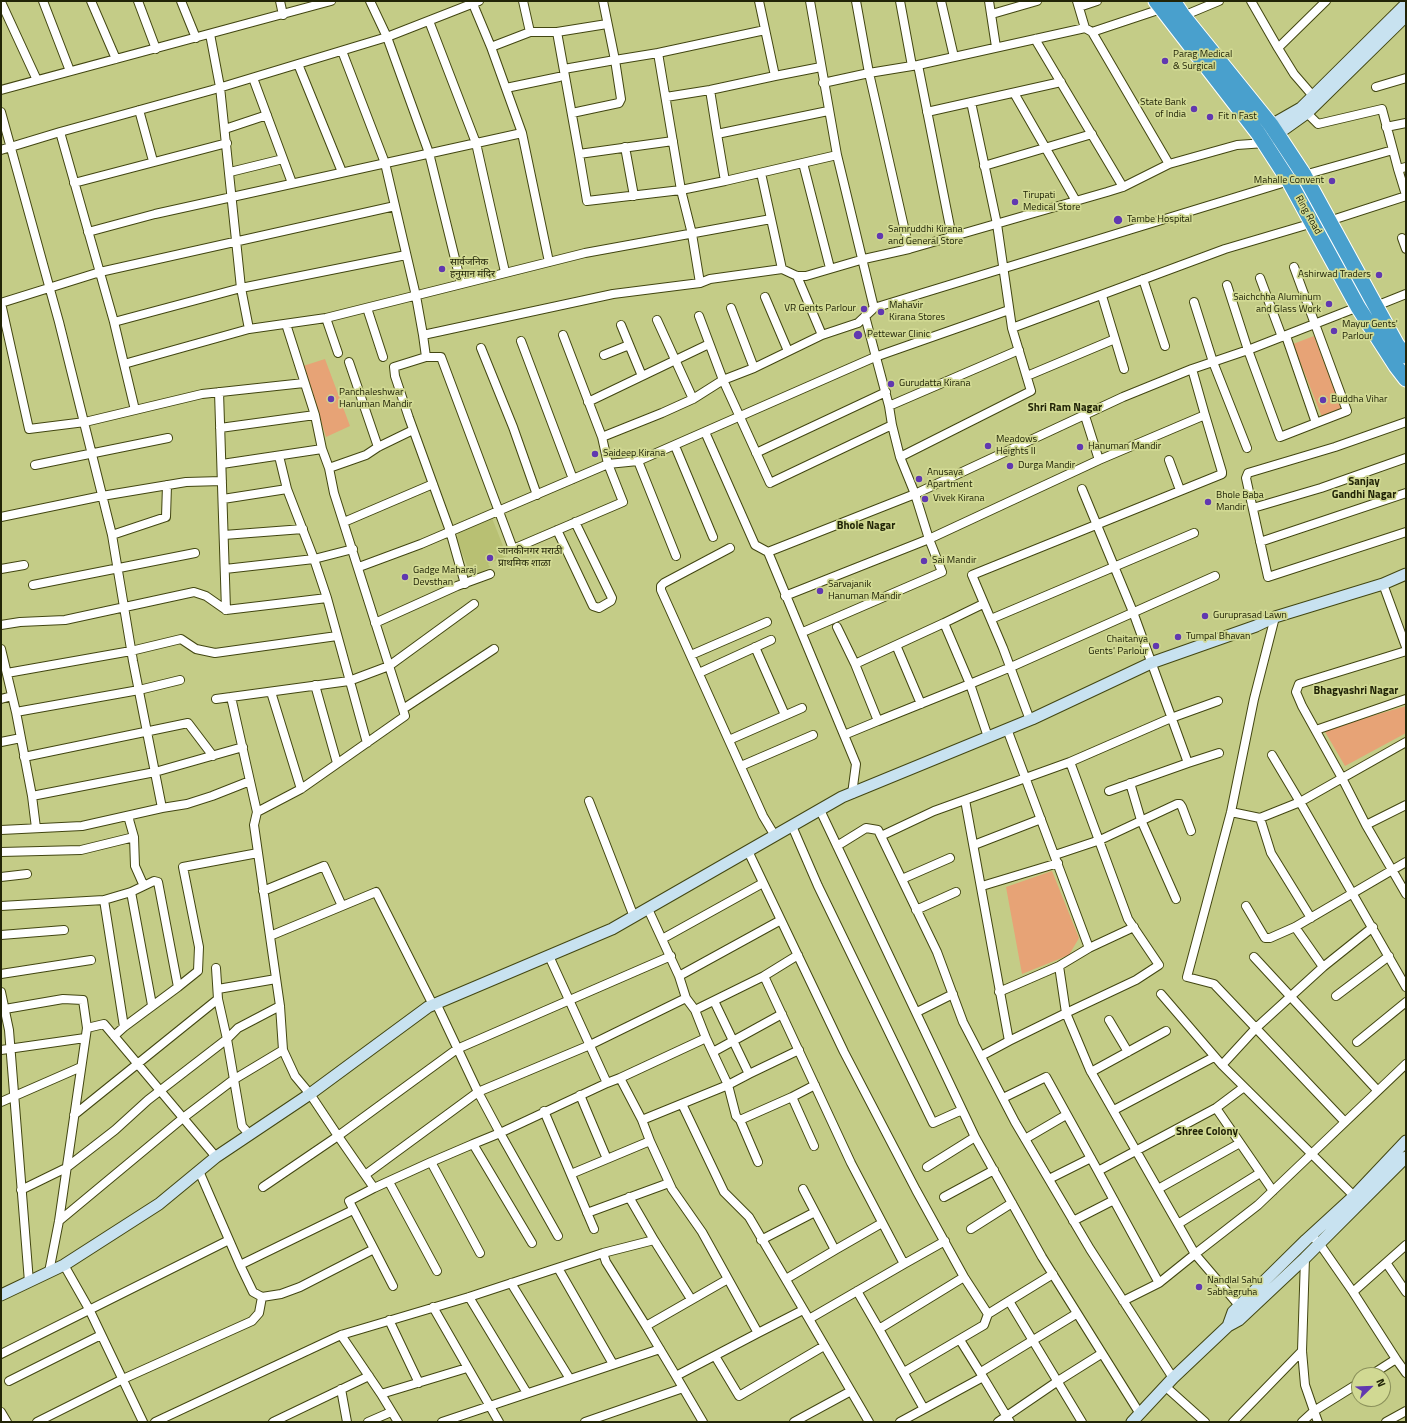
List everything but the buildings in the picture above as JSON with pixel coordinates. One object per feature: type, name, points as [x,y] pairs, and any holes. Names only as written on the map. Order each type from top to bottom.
[{"type":"highway","name":"Ring Road","points":[[1163,4],[1183,16],[1274,129],[1304,175],[1397,345],[1406,356]]},
{"type":"highway","name":"Ring Road","points":[[1163,4],[1289,181],[1358,307],[1406,379]]},
{"type":"street","points":[[43,1],[70,71]]},
{"type":"street","points":[[91,1],[116,59]]},
{"type":"street","points":[[138,1],[156,49]]},
{"type":"street","points":[[181,1],[196,38]]},
{"type":"street","points":[[280,1],[283,15]]},
{"type":"street","points":[[1,90],[331,1]]},
{"type":"street","points":[[370,1],[387,37],[429,153],[461,283]]},
{"type":"street","points":[[523,1],[530,32]]},
{"type":"street","points":[[572,113],[619,103],[621,99],[603,1]]},
{"type":"street","points":[[760,1],[775,76]]},
{"type":"street","points":[[810,1],[823,83],[837,155],[864,259],[874,308]]},
{"type":"street","points":[[856,1],[869,73],[909,249]]},
{"type":"street","points":[[900,1],[927,112],[952,237]]},
{"type":"street","points":[[941,1],[954,57]]},
{"type":"street","points":[[989,1],[996,47]]},
{"type":"street","points":[[992,14],[1037,1]]},
{"type":"street","points":[[1097,1],[1078,4],[1088,30],[1169,164]]},
{"type":"street","points":[[1183,16],[1219,1]]},
{"type":"street","points":[[1251,1],[1294,74],[1313,96]]},
{"type":"street","points":[[1278,48],[1326,1]]},
{"type":"street","points":[[1,2],[37,80]]},
{"type":"street","points":[[1,150],[253,78],[387,37],[476,2],[522,133],[549,262]]},
{"type":"street","points":[[823,83],[1035,39],[1088,30],[1163,4]]},
{"type":"street","points":[[423,335],[613,294],[700,283],[710,279],[782,269],[797,276],[806,276],[830,268],[952,237],[1124,187],[1169,164],[1258,139],[1274,129],[1301,108],[1406,4]]},
{"type":"street","points":[[1274,129],[1307,113],[1406,16]]},
{"type":"street","points":[[429,21],[476,143],[505,272]]},
{"type":"street","points":[[491,47],[530,32],[558,32],[607,24]]},
{"type":"street","points":[[564,68],[658,53],[765,30]]},
{"type":"street","points":[[558,32],[587,201],[681,190],[837,155]]},
{"type":"street","points":[[210,34],[220,87],[233,197],[241,288],[249,329]]},
{"type":"street","points":[[1035,39],[1124,187]]},
{"type":"street","points":[[342,51],[384,163],[416,296],[426,357]]},
{"type":"street","points":[[658,53],[681,190],[692,234],[700,283]]},
{"type":"street","points":[[298,64],[342,172]]},
{"type":"street","points":[[666,97],[710,90],[821,67]]},
{"type":"street","points":[[506,88],[559,77]]},
{"type":"street","points":[[253,78],[292,183]]},
{"type":"street","points":[[1376,87],[1406,78]]},
{"type":"street","points":[[927,112],[1061,82]]},
{"type":"street","points":[[710,90],[725,181]]},
{"type":"street","points":[[1014,93],[1076,201]]},
{"type":"street","points":[[900,457],[1031,391],[1028,376],[1012,328],[1002,268],[997,224],[971,102]]},
{"type":"street","points":[[1307,113],[1318,124],[1382,109],[1393,150],[1402,168],[1406,196],[1329,221]]},
{"type":"street","points":[[139,110],[153,161]]},
{"type":"street","points":[[717,134],[828,111]]},
{"type":"street","points":[[1,112],[50,288],[85,422],[112,535],[131,651],[162,808]]},
{"type":"street","points":[[225,129],[267,115]]},
{"type":"street","points":[[1386,127],[1406,123]]},
{"type":"street","points":[[60,132],[114,322],[135,410]]},
{"type":"street","points":[[88,232],[155,214],[522,133]]},
{"type":"street","points":[[984,166],[1092,134]]},
{"type":"street","points":[[579,154],[673,142]]},
{"type":"street","points":[[74,183],[153,161],[227,143]]},
{"type":"street","points":[[625,147],[634,196]]},
{"type":"street","points":[[1304,175],[1393,150]]},
{"type":"street","points":[[230,172],[283,160]]},
{"type":"street","points":[[803,163],[830,268]]},
{"type":"street","points":[[761,173],[782,269]]},
{"type":"street","points":[[602,437],[693,399],[723,380],[754,368],[822,334],[858,323],[874,308],[1002,268],[1140,228],[1289,181]]},
{"type":"street","points":[[304,383],[202,394],[85,422],[29,429],[1,303],[100,272],[236,240],[395,206]]},
{"type":"street","points":[[124,364],[249,329],[326,318],[585,253],[771,219]]},
{"type":"street","points":[[1012,328],[1102,296],[1143,279],[1225,249],[1313,223]]},
{"type":"street","points":[[1402,238],[1406,249]]},
{"type":"street","points":[[114,322],[241,288],[406,255]]},
{"type":"street","points":[[1227,285],[1248,350],[1280,437],[1347,411],[1294,266]]},
{"type":"street","points":[[797,276],[822,334]]},
{"type":"street","points":[[1260,278],[1284,336],[1316,423]]},
{"type":"street","points":[[1143,279],[1165,346]]},
{"type":"street","points":[[1376,306],[1406,294]]},
{"type":"street","points":[[1102,296],[1124,369]]},
{"type":"street","points":[[764,297],[788,351]]},
{"type":"street","points":[[1194,302],[1213,362],[1247,448]]},
{"type":"street","points":[[768,552],[915,494],[1124,397],[1192,369],[1248,350],[1358,307]]},
{"type":"street","points":[[367,308],[383,356]]},
{"type":"street","points":[[731,308],[754,368]]},
{"type":"street","points":[[359,567],[397,554],[499,509],[608,464],[638,461],[875,357],[1009,310]]},
{"type":"street","points":[[699,316],[723,380],[770,483],[892,425]]},
{"type":"street","points":[[803,632],[942,572],[929,539],[915,494],[900,457],[886,392],[875,357],[865,316]]},
{"type":"street","points":[[326,318],[338,353]]},
{"type":"street","points":[[657,320],[693,399]]},
{"type":"street","points":[[257,812],[301,789],[405,716],[375,624],[359,567],[334,493],[329,468],[322,449],[315,415],[286,324]]},
{"type":"street","points":[[622,325],[642,376]]},
{"type":"street","points":[[465,584],[450,531],[413,430],[395,376],[394,367],[426,357],[440,357],[513,549],[623,502],[608,464],[602,437],[563,335]]},
{"type":"street","points":[[1028,376],[1115,340]]},
{"type":"street","points":[[521,341],[573,479]]},
{"type":"street","points":[[604,355],[629,344]]},
{"type":"street","points":[[588,402],[709,344]]},
{"type":"street","points":[[481,348],[513,427],[537,494]]},
{"type":"street","points":[[889,406],[1019,350]]},
{"type":"street","points":[[349,362],[378,446]]},
{"type":"street","points":[[1030,720],[1011,667],[972,575],[1220,475],[1222,472],[1192,369]]},
{"type":"street","points":[[219,392],[226,610]]},
{"type":"street","points":[[756,453],[886,392]]},
{"type":"street","points":[[220,428],[315,415]]},
{"type":"street","points":[[785,596],[929,539],[1099,460],[1205,415]]},
{"type":"street","points":[[1085,416],[1099,460]]},
{"type":"street","points":[[1406,422],[1335,447],[1248,473],[1246,478],[1268,577],[1406,532]]},
{"type":"street","points":[[329,468],[366,455],[378,446],[413,430]]},
{"type":"street","points":[[705,432],[755,545],[768,552],[785,596],[803,632],[856,764],[852,794]]},
{"type":"street","points":[[35,466],[92,452],[168,438]]},
{"type":"street","points":[[674,446],[713,537]]},
{"type":"street","points":[[222,464],[322,449]]},
{"type":"street","points":[[279,456],[287,489],[314,559],[367,742]]},
{"type":"street","points":[[1253,508],[1321,488],[1406,458]]},
{"type":"street","points":[[1169,460],[1180,490]]},
{"type":"street","points":[[638,461],[676,556]]},
{"type":"street","points":[[1,517],[102,496],[167,485],[186,482],[222,481]]},
{"type":"street","points":[[344,522],[433,484]]},
{"type":"street","points":[[112,535],[166,517],[167,485]]},
{"type":"street","points":[[223,499],[287,489]]},
{"type":"street","points":[[1082,489],[1133,612],[1170,718],[1188,763]]},
{"type":"street","points":[[1260,542],[1406,493]]},
{"type":"street","points":[[557,530],[593,606],[599,608],[612,601],[612,598],[575,522]]},
{"type":"street","points":[[224,535],[303,529]]},
{"type":"street","points":[[991,619],[1194,533]]},
{"type":"street","points":[[730,548],[661,586],[661,590],[763,816],[775,836]]},
{"type":"street","points":[[225,569],[314,559],[353,550]]},
{"type":"street","points":[[33,585],[117,567],[196,553]]},
{"type":"street","points":[[1,569],[24,565]]},
{"type":"street","points":[[375,624],[457,586],[490,574]]},
{"type":"street","points":[[1,1295],[64,1265],[159,1204],[216,1157],[310,1094],[434,1004],[612,929],[820,810],[852,794],[1030,720],[1151,663],[1256,626],[1275,617],[1383,584],[1406,574]]},
{"type":"street","points":[[844,735],[1011,667],[1215,576]]},
{"type":"street","points":[[1383,584],[1406,647]]},
{"type":"street","points":[[1,625],[20,622],[65,620],[194,592],[206,596],[226,610],[326,598]]},
{"type":"street","points":[[216,699],[350,681],[389,666],[474,604]]},
{"type":"street","points":[[855,664],[984,604]]},
{"type":"street","points":[[1275,617],[1254,699],[1231,812],[1187,977],[1214,984],[1344,1121]]},
{"type":"street","points":[[691,656],[767,622]]},
{"type":"street","points":[[944,623],[970,684],[988,737]]},
{"type":"street","points":[[837,626],[855,664],[878,721]]},
{"type":"street","points":[[7,673],[131,651],[182,639],[196,649],[215,653],[337,636]]},
{"type":"street","points":[[699,673],[771,640]]},
{"type":"street","points":[[896,645],[921,704]]},
{"type":"street","points":[[755,647],[785,715]]},
{"type":"street","points":[[1,649],[16,712],[32,796],[36,828]]},
{"type":"street","points":[[403,709],[494,649]]},
{"type":"street","points":[[1406,651],[1299,684],[1296,692],[1302,706],[1342,778],[1390,870],[1406,894]]},
{"type":"street","points":[[16,712],[139,690],[180,680]]},
{"type":"street","points":[[315,685],[337,763]]},
{"type":"street","points":[[271,692],[301,789]]},
{"type":"street","points":[[1,699],[12,696]]},
{"type":"street","points":[[231,697],[257,812],[254,824],[280,1006],[283,1050],[295,1076],[310,1094],[374,1188]]},
{"type":"street","points":[[1316,730],[1406,699]]},
{"type":"street","points":[[881,836],[934,811],[1070,762],[1170,718],[1218,701]]},
{"type":"street","points":[[729,740],[802,708]]},
{"type":"street","points":[[24,757],[147,733],[188,723],[213,756]]},
{"type":"street","points":[[1007,729],[1089,948]]},
{"type":"street","points":[[741,766],[813,734]]},
{"type":"street","points":[[1,742],[21,738]]},
{"type":"street","points":[[1231,812],[1260,818],[1300,802],[1406,742]]},
{"type":"street","points":[[32,796],[155,772],[243,747]]},
{"type":"street","points":[[1109,791],[1219,753]]},
{"type":"street","points":[[1272,755],[1353,892],[1406,987]]},
{"type":"street","points":[[981,1056],[1136,980],[1159,965],[1128,919],[1070,762]]},
{"type":"street","points":[[1,830],[82,826],[162,808],[187,804],[250,781]]},
{"type":"street","points":[[1130,783],[1141,820],[1176,899]]},
{"type":"street","points":[[965,800],[982,886],[999,992],[1009,1041]]},
{"type":"street","points":[[589,801],[634,917]]},
{"type":"street","points":[[1055,855],[1100,840],[1177,804],[1180,804],[1191,831]]},
{"type":"street","points":[[1366,825],[1406,805]]},
{"type":"street","points":[[820,810],[975,1137],[1076,1314],[1101,1354],[1136,1418],[1169,1383],[1228,1326],[1233,1312],[1242,1310],[1305,1258],[1315,1239],[1406,1141]]},
{"type":"street","points":[[128,816],[134,837],[135,866],[143,884]]},
{"type":"street","points":[[1260,818],[1271,853],[1311,918]]},
{"type":"street","points":[[974,845],[1041,819]]},
{"type":"street","points":[[792,826],[818,886],[933,1123],[962,1110]]},
{"type":"street","points":[[837,846],[866,828],[878,830],[937,952],[963,1022],[1002,1098],[1073,1221],[1123,1301],[1169,1383],[1205,1422]]},
{"type":"street","points":[[1,852],[81,850],[134,837]]},
{"type":"street","points":[[748,851],[844,1052],[964,1277],[988,1314]]},
{"type":"street","points":[[114,1036],[152,1005],[198,971],[199,947],[183,867],[258,853]]},
{"type":"street","points":[[902,879],[950,858]]},
{"type":"street","points":[[1246,906],[1265,938],[1295,927],[1406,862]]},
{"type":"street","points":[[982,886],[1058,863]]},
{"type":"street","points":[[264,891],[324,866],[342,906]]},
{"type":"street","points":[[1,877],[27,874]]},
{"type":"street","points":[[1,906],[104,900],[131,892],[143,884],[154,880],[158,882],[178,987]]},
{"type":"street","points":[[662,939],[763,883]]},
{"type":"street","points":[[131,892],[152,1005]]},
{"type":"street","points":[[270,936],[376,892],[478,1092],[558,1236]]},
{"type":"street","points":[[916,910],[956,892]]},
{"type":"street","points":[[104,900],[124,1027]]},
{"type":"street","points":[[648,909],[671,956],[686,998],[695,1010],[706,1038],[728,1084],[736,1116],[740,1120],[758,1162]]},
{"type":"street","points":[[679,976],[781,920]]},
{"type":"street","points":[[999,992],[1059,966],[1089,948],[1134,927]]},
{"type":"street","points":[[1295,927],[1324,967]]},
{"type":"street","points":[[1222,1066],[1256,1028],[1324,967],[1373,927]]},
{"type":"street","points":[[1,935],[64,930]]},
{"type":"street","points":[[695,1010],[764,976],[798,955]]},
{"type":"street","points":[[549,956],[607,1083]]},
{"type":"street","points":[[263,1187],[338,1136],[457,1049],[671,956]]},
{"type":"street","points":[[1336,996],[1389,956]]},
{"type":"street","points":[[1254,957],[1377,1090]]},
{"type":"street","points":[[1,974],[92,960]]},
{"type":"street","points":[[1059,966],[1066,1013],[1091,1072],[1195,1254],[1242,1310]]},
{"type":"street","points":[[216,968],[218,999],[227,1039],[242,1126],[249,1134]]},
{"type":"street","points":[[764,976],[851,1163],[904,1264]]},
{"type":"street","points":[[218,989],[276,979]]},
{"type":"street","points":[[1,992],[5,1009],[10,1048],[28,1282]]},
{"type":"street","points":[[917,1012],[953,994]]},
{"type":"street","points":[[1161,994],[1222,1066],[1354,1196]]},
{"type":"street","points":[[366,1175],[478,1092],[590,1045],[686,998]]},
{"type":"street","points":[[5,1009],[63,999],[82,1000],[87,1028],[59,1221],[49,1272]]},
{"type":"street","points":[[74,1115],[218,999]]},
{"type":"street","points":[[714,1001],[749,1074]]},
{"type":"street","points":[[1357,1042],[1406,1002]]},
{"type":"street","points":[[21,1190],[66,1168],[160,1091],[227,1039],[238,1028],[280,1006]]},
{"type":"street","points":[[713,1052],[782,1014]]},
{"type":"street","points":[[1109,1020],[1128,1052]]},
{"type":"street","points":[[87,1028],[104,1024],[216,1157]]},
{"type":"street","points":[[1091,1072],[1166,1031]]},
{"type":"street","points":[[1,1050],[85,1038]]},
{"type":"street","points":[[393,1286],[349,1201],[374,1188],[500,1133],[706,1038]]},
{"type":"street","points":[[59,1221],[183,1118],[233,1080],[283,1050]]},
{"type":"street","points":[[642,1120],[728,1084],[798,1050]]},
{"type":"street","points":[[1114,1110],[1214,1057]]},
{"type":"street","points":[[1123,1301],[1159,1283],[1258,1205],[1344,1121],[1406,1064]]},
{"type":"street","points":[[1,1102],[81,1067]]},
{"type":"street","points":[[1002,1098],[1046,1077],[1159,1283]]},
{"type":"street","points":[[620,1078],[642,1120],[669,1183],[702,1232],[758,1334]]},
{"type":"street","points":[[740,1120],[815,1085]]},
{"type":"street","points":[[1098,1171],[1216,1108],[1244,1088]]},
{"type":"street","points":[[580,1095],[607,1159]]},
{"type":"street","points":[[792,1097],[814,1146]]},
{"type":"street","points":[[682,1104],[724,1192],[749,1217],[869,1422]]},
{"type":"street","points":[[1216,1108],[1272,1191]]},
{"type":"street","points":[[544,1112],[594,1229]]},
{"type":"street","points":[[1025,1139],[1066,1115]]},
{"type":"street","points":[[927,1167],[975,1137]]},
{"type":"street","points":[[571,1174],[650,1141]]},
{"type":"street","points":[[1158,1189],[1240,1143]]},
{"type":"street","points":[[473,1144],[532,1243]]},
{"type":"street","points":[[1242,1310],[1315,1239],[1406,1157]]},
{"type":"street","points":[[1049,1179],[1090,1158]]},
{"type":"street","points":[[431,1162],[480,1253]]},
{"type":"street","points":[[944,1197],[994,1170]]},
{"type":"street","points":[[199,1171],[253,1292],[262,1297],[276,1296],[300,1286],[374,1249]]},
{"type":"street","points":[[1178,1224],[1260,1173]]},
{"type":"street","points":[[388,1182],[436,1271]]},
{"type":"street","points":[[587,1213],[669,1183]]},
{"type":"street","points":[[803,1189],[835,1250]]},
{"type":"street","points":[[629,1197],[691,1299]]},
{"type":"street","points":[[1073,1221],[1114,1200]]},
{"type":"street","points":[[971,1229],[1012,1203]]},
{"type":"street","points":[[240,1265],[354,1210]]},
{"type":"street","points":[[762,1240],[815,1212]]},
{"type":"street","points":[[786,1279],[882,1223]]},
{"type":"street","points":[[1315,1239],[1353,1292],[1406,1372]]},
{"type":"street","points":[[1,1354],[229,1240]]},
{"type":"street","points":[[155,1422],[341,1335],[469,1297],[603,1253],[654,1240]]},
{"type":"street","points":[[809,1319],[945,1241]]},
{"type":"street","points":[[1353,1292],[1387,1264],[1406,1245]]},
{"type":"street","points":[[603,1253],[606,1262],[703,1422]]},
{"type":"street","points":[[1305,1258],[1302,1351],[1305,1385],[1318,1422]]},
{"type":"street","points":[[1387,1264],[1406,1292]]},
{"type":"street","points":[[64,1265],[89,1309],[143,1422]]},
{"type":"street","points":[[558,1268],[613,1364]]},
{"type":"street","points":[[904,1372],[984,1325],[988,1314],[1053,1274]]},
{"type":"street","points":[[879,1329],[964,1277]]},
{"type":"street","points":[[646,1326],[728,1279]]},
{"type":"street","points":[[511,1283],[570,1379]]},
{"type":"street","points":[[857,1291],[924,1409]]},
{"type":"street","points":[[37,1422],[123,1379],[252,1321],[259,1313],[262,1297]]},
{"type":"street","points":[[469,1297],[527,1393]]},
{"type":"street","points":[[1009,1301],[1082,1422]]},
{"type":"street","points":[[433,1307],[499,1422]]},
{"type":"street","points":[[676,1376],[803,1310]]},
{"type":"street","points":[[900,1422],[982,1374],[1033,1340],[1076,1314]]},
{"type":"street","points":[[389,1320],[419,1383]]},
{"type":"street","points":[[9,1381],[101,1335]]},
{"type":"street","points":[[341,1335],[398,1422]]},
{"type":"street","points":[[960,1340],[982,1374],[1008,1420]]},
{"type":"street","points":[[715,1356],[739,1396],[824,1346]]},
{"type":"street","points":[[445,1421],[660,1349]]},
{"type":"street","points":[[1233,1422],[1302,1351]]},
{"type":"street","points":[[998,1422],[1008,1420],[1058,1381],[1101,1354]]},
{"type":"street","points":[[1384,1367],[1396,1359]]},
{"type":"street","points":[[381,1394],[467,1368]]},
{"type":"street","points":[[273,1422],[369,1376]]},
{"type":"street","points":[[585,1422],[683,1388]]},
{"type":"street","points":[[1302,1422],[1314,1411],[1351,1388]]},
{"type":"street","points":[[341,1389],[347,1422]]},
{"type":"street","points":[[794,1422],[851,1391]]},
{"type":"street","points":[[1386,1422],[1406,1410]]},
{"type":"street","points":[[1,1412],[7,1422]]},
{"type":"street","points":[[368,1422],[391,1412]]},
{"type":"shaded area","points":[[1314,336],[1342,409],[1322,417],[1293,344]]},
{"type":"shaded area","points":[[325,359],[350,426],[326,437],[303,366]]},
{"type":"shaded area","points":[[492,518],[507,556],[488,564],[490,567],[472,578],[457,540],[458,533]]},
{"type":"shaded area","points":[[1406,706],[1406,733],[1345,766],[1324,730]]},
{"type":"shaded area","points":[[1052,871],[1079,938],[1069,955],[1022,974],[1006,887]]},
{"type":"place","name":"Parag Medical & Surgical","points":[[1165,61]]},
{"type":"place","name":"State Bank of India","points":[[1194,109]]},
{"type":"place","name":"Fit n Fast","points":[[1210,117]]},
{"type":"place","name":"Mahalle Convent","points":[[1332,181]]},
{"type":"place","name":"Tirupati Medical Store","points":[[1015,202]]},
{"type":"place","name":"Tambe Hospital","points":[[1118,220]]},
{"type":"place","name":"Samruddhi Kirana and General Store","points":[[880,236]]},
{"type":"place","name":"सार्वजनिक हनुमान मंदिर","points":[[442,269]]},
{"type":"place","name":"Ashirwad Traders","points":[[1379,275]]},
{"type":"place","name":"Saichchha Aluminum and Glass Work","points":[[1329,304]]},
{"type":"place","name":"VR Gents Parlour","points":[[864,309]]},
{"type":"place","name":"Mahavir Kirana Stores","points":[[881,312]]},
{"type":"place","name":"Mayur Gents' Parlour","points":[[1334,331]]},
{"type":"place","name":"Pettewar Clinic","points":[[858,335]]},
{"type":"place","name":"Gurudatta Kirana","points":[[891,384]]},
{"type":"place","name":"Panchaleshwar Hanuman Mandir","points":[[331,399]]},
{"type":"place","name":"Buddha Vihar","points":[[1323,400]]},
{"type":"place","name":"Meadows Heights II","points":[[988,446]]},
{"type":"place","name":"Hanuman Mandir","points":[[1080,447]]},
{"type":"place","name":"Saideep Kirana","points":[[595,454]]},
{"type":"place","name":"Durga Mandir","points":[[1010,466]]},
{"type":"place","name":"Anusaya Apartment","points":[[919,479]]},
{"type":"place","name":"Vivek Kirana","points":[[925,499]]},
{"type":"place","name":"Bhole Baba Mandir","points":[[1208,502]]},
{"type":"place","name":"जानकीनगर मराठी प्राथमिक शाळा","points":[[490,558]]},
{"type":"place","name":"Sai Mandir","points":[[924,561]]},
{"type":"place","name":"Gadge Maharaj Devsthan","points":[[405,577]]},
{"type":"place","name":"Sarvajanik Hanuman Mandir","points":[[820,591]]},
{"type":"place","name":"Guruprasad Lawn","points":[[1205,616]]},
{"type":"place","name":"Tumpal Bhavan","points":[[1178,637]]},
{"type":"place","name":"Chaitanya Gents' Parlour","points":[[1156,646]]},
{"type":"place","name":"Nandlal Sahu Sabhagruha","points":[[1199,1287]]},
{"type":"district","name":"Shri Ram Nagar","points":[[1065,408]]},
{"type":"district","name":"Sanjay Gandhi Nagar","points":[[1364,488]]},
{"type":"district","name":"Bhole Nagar","points":[[866,526]]},
{"type":"district","name":"Bhagyashri Nagar","points":[[1356,691]]},
{"type":"district","name":"Shree Colony","points":[[1207,1132]]}]
